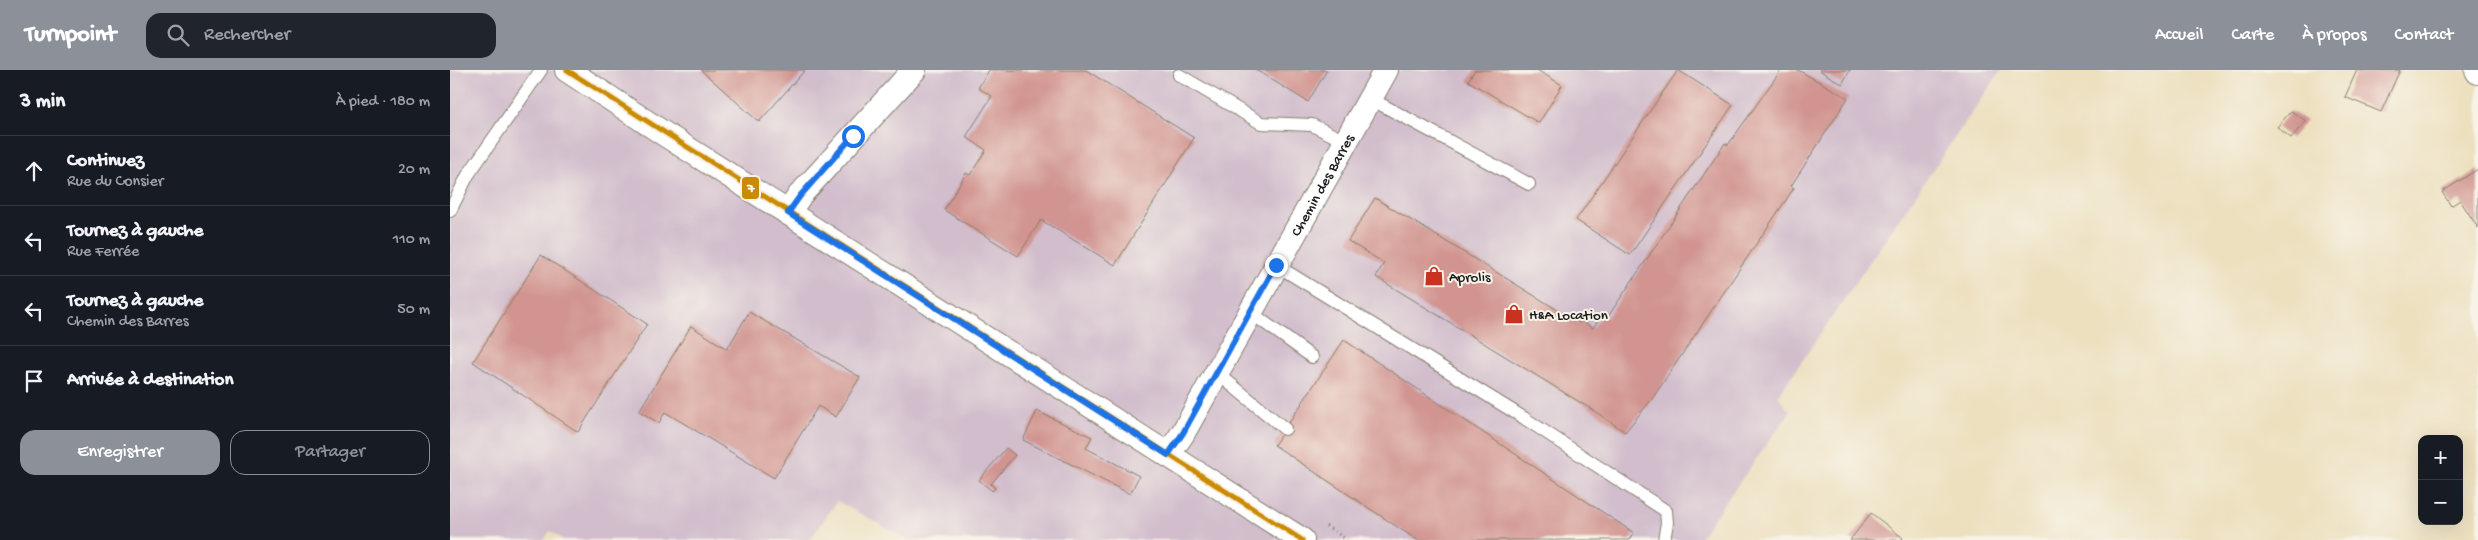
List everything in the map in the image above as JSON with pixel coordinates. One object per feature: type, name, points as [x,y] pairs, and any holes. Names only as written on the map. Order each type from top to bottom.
[{"type":"street","points":[[567,70],[600,93],[1302,540]]},
{"type":"street","points":[[788,213],[800,196],[914,70]]},
{"type":"street","name":"Chemin des Barres","points":[[1168,455],[1348,142],[1386,70]]},
{"type":"lane","points":[[450,210],[468,175],[541,70]]},
{"type":"lane","points":[[1180,75],[1261,123],[1312,125],[1348,142]]},
{"type":"lane","points":[[1371,99],[1529,184]]},
{"type":"lane","points":[[1276,265],[1524,418],[1666,512],[1667,523],[1664,540]]},
{"type":"lane","points":[[1250,312],[1312,357]]},
{"type":"lane","points":[[1216,372],[1284,429]]},
{"type":"shaded area","points":[[450,70],[2001,70],[1778,396],[1790,412],[1698,540],[909,540],[837,501],[810,540],[564,540],[550,531],[544,540],[450,540]]},
{"type":"building","points":[[701,70],[805,70],[759,122]]},
{"type":"building","points":[[989,70],[1086,70],[1194,138],[1115,265],[1041,220],[1018,256],[944,210],[966,173],[970,175],[986,150],[966,137],[992,96],[978,88]]},
{"type":"building","points":[[1256,70],[1327,70],[1308,102]]},
{"type":"building","points":[[1475,70],[1537,70],[1562,85],[1539,123],[1468,81]]},
{"type":"building","points":[[1678,70],[1733,105],[1630,255],[1576,220]]},
{"type":"building","points":[[1781,70],[1798,70],[1848,98],[1791,186],[1794,188],[1652,399],[1625,432],[1599,414],[1376,277],[1384,263],[1348,241],[1375,198],[1579,323],[1581,321],[1593,328],[1602,315],[1607,318],[1725,143],[1728,145]]},
{"type":"building","points":[[1819,70],[1850,70],[1842,84]]},
{"type":"building","points":[[2357,70],[2400,70],[2381,112],[2345,97]]},
{"type":"building","points":[[2291,111],[2306,121],[2291,138],[2277,127]]},
{"type":"building","points":[[2478,169],[2478,228],[2460,200],[2451,206],[2442,192]]},
{"type":"building","points":[[541,255],[647,324],[578,432],[473,362]]},
{"type":"building","points":[[749,312],[860,377],[836,417],[818,406],[774,478],[665,412],[659,423],[639,411],[691,326],[727,349]]},
{"type":"building","points":[[1344,340],[1634,533],[1630,540],[1417,540],[1274,445]]},
{"type":"building","points":[[1037,411],[1092,437],[1086,448],[1139,476],[1130,494],[1023,440]]},
{"type":"building","points":[[1006,448],[1015,455],[991,484],[995,488],[992,491],[979,480]]},
{"type":"building","points":[[1871,513],[1903,538],[1902,540],[1850,540]]},
{"type":"transit line","name":"7","points":[[567,70],[1302,540]]},
{"type":"place","name":"Aprolis","points":[[1434,276]]},
{"type":"place","name":"H&A Location","points":[[1514,314]]},
{"type":"route","points":[[853,136],[800,196],[788,213],[1168,455],[1183,433],[1276,265]]}]
